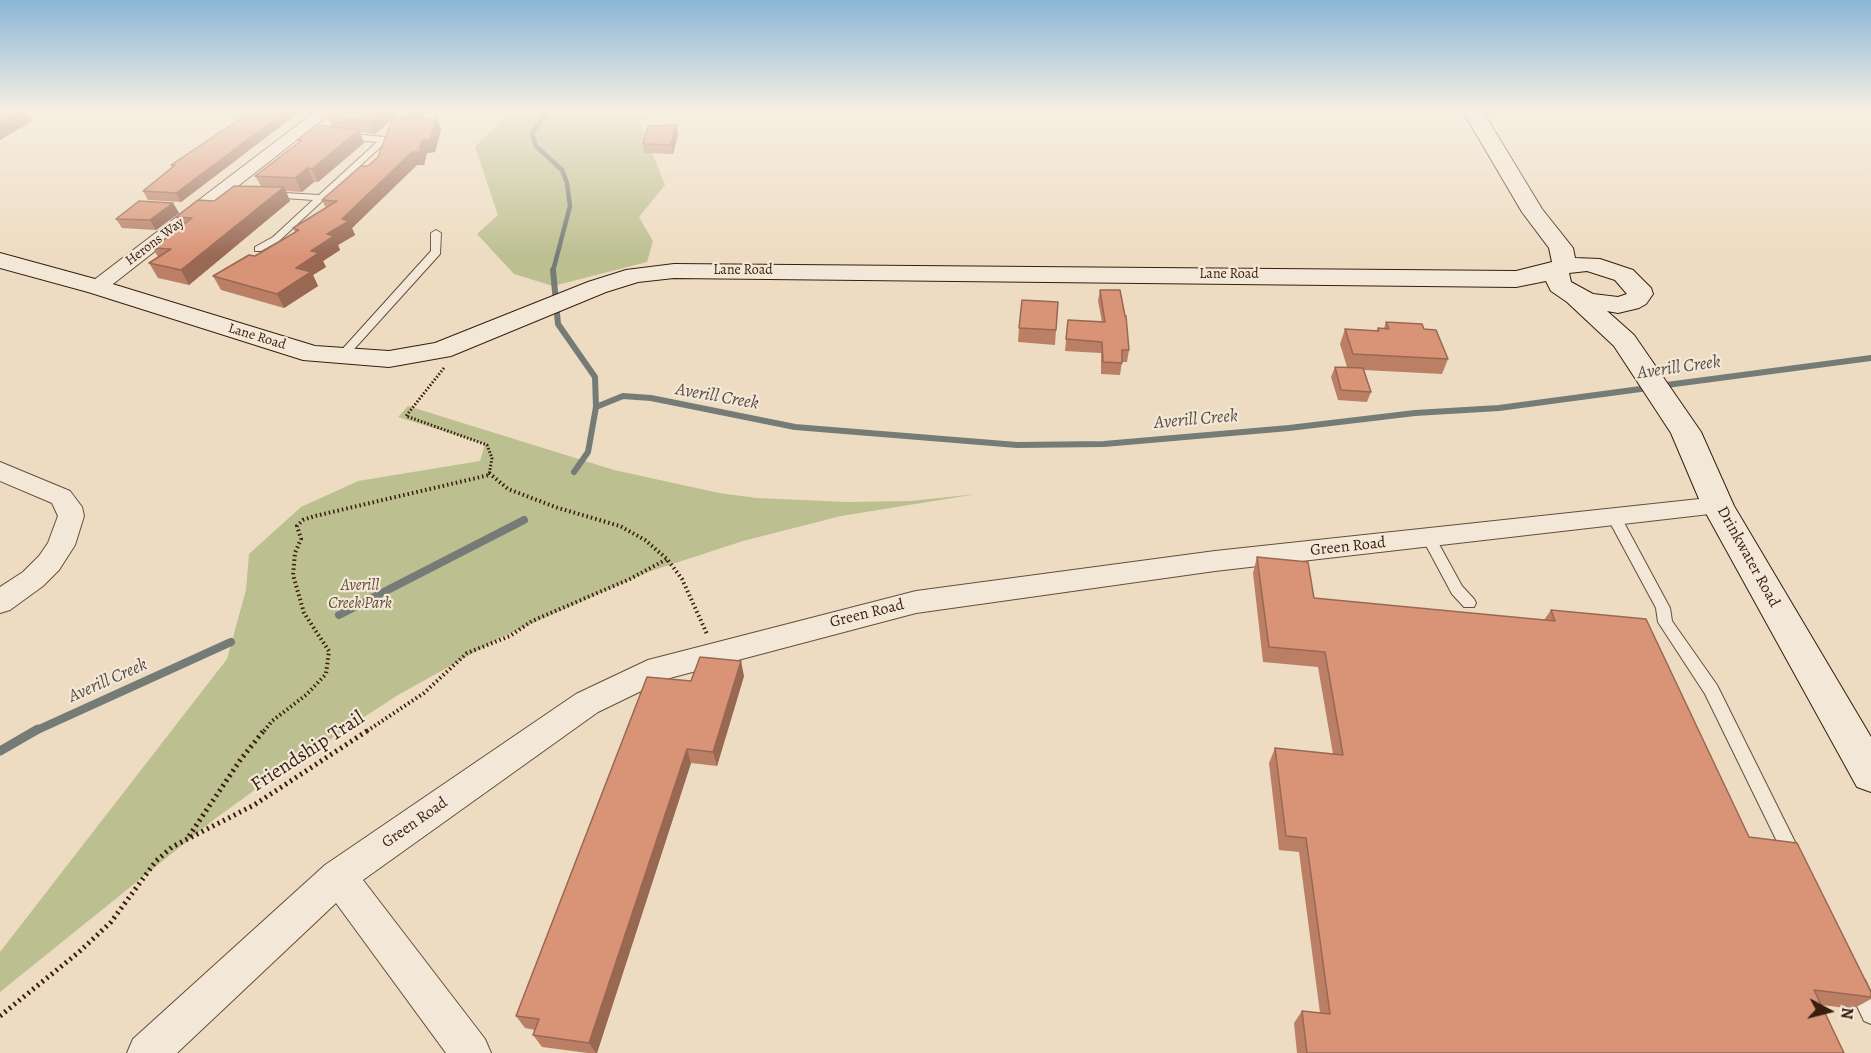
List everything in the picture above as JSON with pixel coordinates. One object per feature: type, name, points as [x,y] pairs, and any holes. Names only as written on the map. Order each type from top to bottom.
[{"type":"street","name":"Herons Way","points":[[97,287],[270,159]]},
{"type":"street","name":"Drinkwater Road","points":[[1502,159],[1533,212],[1552,234],[1561,249],[1567,281],[1624,341],[1686,432],[1718,506],[1871,774]]},
{"type":"street","name":"Drinkwater Road","points":[[1552,234],[1633,281],[1640,294],[1630,303]]},
{"type":"street","name":"Lane Road","points":[[0,260],[97,287],[313,354],[389,359],[441,350],[635,275],[674,271],[1567,281]]},
{"type":"street","points":[[1613,270],[1587,264],[1567,281],[1604,304],[1630,303]]},
{"type":"street","points":[[1624,341],[1621,319],[1630,303]]},
{"type":"street","points":[[0,471],[61,497],[69,507],[71,516],[61,545],[49,563],[33,579],[0,602]]},
{"type":"street","name":"Green Road","points":[[147,1053],[338,878],[587,703],[659,669],[916,602],[1215,561],[1718,506]]},
{"type":"street","points":[[338,878],[471,1053]]},
{"type":"lane","points":[[258,249],[276,239],[364,159]]},
{"type":"lane","points":[[256,193],[322,198]]},
{"type":"lane","points":[[342,356],[436,252],[436,233]]},
{"type":"lane","points":[[1614,517],[1663,608],[1665,622],[1711,690],[1799,867]]},
{"type":"lane","points":[[1429,538],[1457,590],[1469,603]]},
{"type":"lane","points":[[1850,972],[1871,1014]]},
{"type":"path","points":[[441,350],[445,366],[406,416],[487,445],[492,458],[489,475]]},
{"type":"path","points":[[188,837],[241,759],[272,721],[306,695],[327,674],[329,651],[304,613],[293,575],[295,554],[300,539],[297,526],[303,520],[489,475],[508,489],[558,508],[620,526],[645,540],[667,559],[682,579],[709,639]]},
{"type":"path","name":"Friendship Trail","points":[[0,1016],[80,952],[111,922],[156,861],[172,847],[254,805],[355,736],[378,725],[424,693],[467,653],[510,636],[532,621],[630,579],[667,559]]},
{"type":"green space","points":[[479,159],[655,159],[665,185],[639,217],[653,241],[647,262],[553,286],[514,274],[477,234],[498,215]]},
{"type":"green space","name":"Averill Creek Park","points":[[408,406],[614,470],[719,493],[757,498],[847,502],[911,501],[977,494],[841,516],[743,541],[648,572],[504,636],[398,695],[277,774],[216,818],[0,992],[0,952],[227,659],[246,590],[249,554],[301,507],[358,481],[480,461],[485,444],[398,417]]},
{"type":"building","points":[[180,159],[221,159],[176,193],[143,191],[175,165],[171,165]]},
{"type":"building","points":[[277,159],[324,159],[312,169],[307,168],[295,178],[255,176]]},
{"type":"building","points":[[376,159],[405,159],[342,219],[349,221],[327,234],[334,236],[311,251],[319,253],[296,268],[311,272],[277,294],[213,276],[249,255],[255,256],[299,230],[293,228],[337,201],[322,200],[361,166],[368,166]]},
{"type":"building","points":[[234,186],[284,187],[181,270],[149,263],[171,249],[153,248],[192,218],[176,217],[198,200],[214,201]]},
{"type":"building","points":[[139,201],[173,203],[150,220],[116,219]]},
{"type":"building","points":[[1100,290],[1120,290],[1126,316],[1129,350],[1122,350],[1122,363],[1103,362],[1102,342],[1066,339],[1068,320],[1105,322]]},
{"type":"building","points":[[1022,300],[1058,302],[1056,330],[1019,328]]},
{"type":"building","points":[[1386,322],[1422,324],[1424,329],[1436,330],[1448,359],[1353,354],[1345,329],[1379,331],[1378,328],[1389,329]]},
{"type":"building","points":[[1335,367],[1363,368],[1371,392],[1341,390]]},
{"type":"building","points":[[1257,557],[1308,562],[1314,598],[1555,621],[1551,610],[1646,619],[1749,837],[1797,843],[1871,992],[1871,997],[1814,990],[1844,1053],[1307,1053],[1302,1011],[1330,1014],[1306,838],[1286,836],[1275,748],[1343,755],[1325,652],[1269,647]]},
{"type":"building","points":[[700,657],[741,661],[713,752],[687,749],[589,1043],[533,1035],[539,1019],[516,1016],[647,677],[691,681]]},
{"type":"waterway","points":[[550,159],[562,170],[567,183],[570,206],[553,271]]},
{"type":"waterway","points":[[553,271],[558,324],[595,377],[596,407]]},
{"type":"waterway","name":"Averill Creek","points":[[1659,386],[1871,358]]},
{"type":"waterway","name":"Averill Creek","points":[[596,407],[623,396],[651,398],[795,427],[1017,445],[1104,444],[1289,428],[1415,413],[1499,408],[1648,388]]},
{"type":"waterway","name":"Averill Creek","points":[[574,472],[588,452],[596,407]]},
{"type":"waterway","name":"Averill Creek","points":[[339,615],[524,520]]},
{"type":"waterway","name":"Averill Creek","points":[[35,731],[231,642]]},
{"type":"waterway","name":"Averill Creek","points":[[0,751],[38,729]]}]
